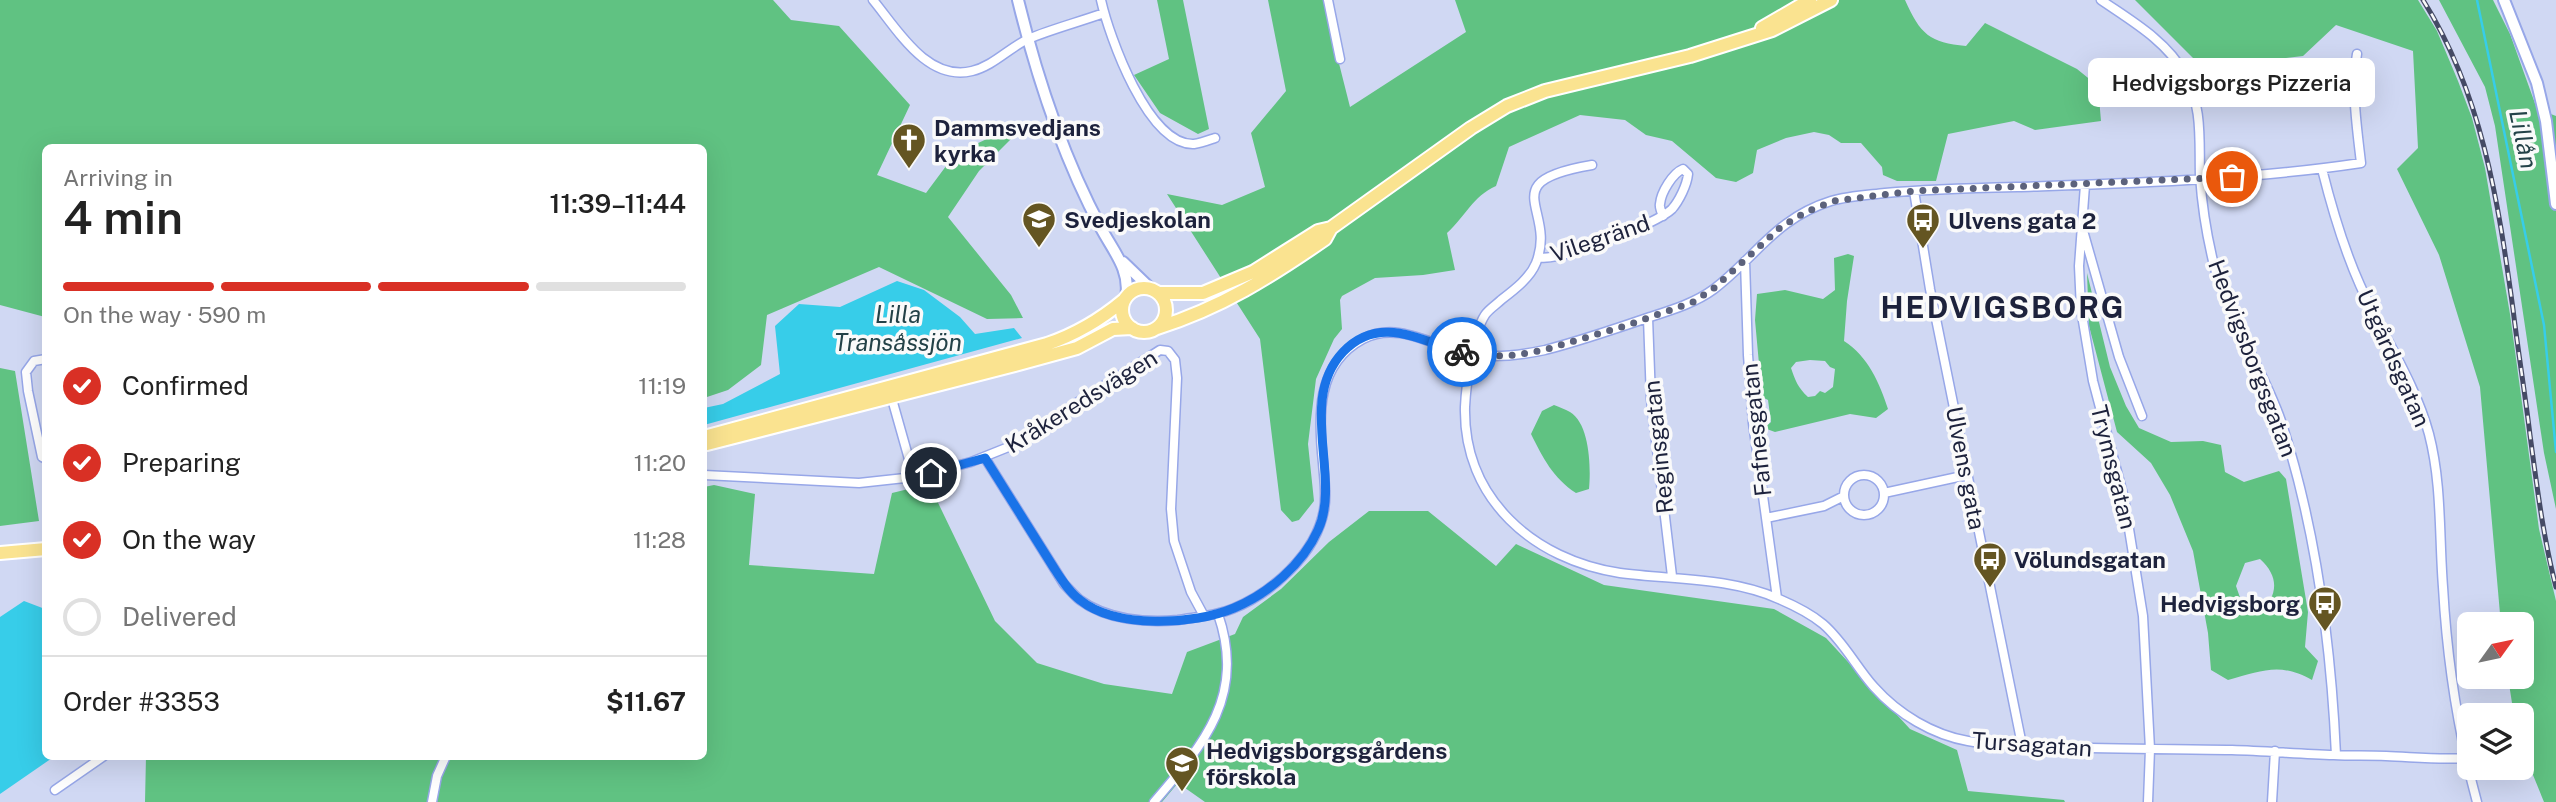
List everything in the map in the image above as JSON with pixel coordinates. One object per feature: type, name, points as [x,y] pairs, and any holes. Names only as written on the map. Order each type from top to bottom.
[{"type":"main road","points":[[1754,35],[1810,0]]},
{"type":"main road","points":[[707,444],[890,392],[1070,336],[1103,318],[1138,289],[1189,295],[1212,290],[1253,272],[1318,231],[1331,228],[1471,128],[1507,106],[1545,91],[1690,56],[1772,30],[1831,0]]},
{"type":"main road","points":[[707,436],[1077,348],[1113,329],[1132,328],[1144,332],[1157,328],[1210,309],[1260,283],[1325,239],[1331,228]]},
{"type":"main road","points":[[1155,291],[1164,301],[1166,310],[1164,320],[1157,328]]},
{"type":"main road","points":[[1125,298],[1123,316],[1132,328]]},
{"type":"main road","points":[[0,553],[42,548]]},
{"type":"street","points":[[873,0],[918,54],[932,65],[947,71],[973,71],[1028,39],[1104,13]]},
{"type":"street","points":[[1018,0],[1049,107],[1082,190],[1127,277],[1125,298]]},
{"type":"street","points":[[1101,0],[1123,70],[1138,96],[1160,124],[1177,139],[1193,144],[1216,138]]},
{"type":"street","points":[[1328,0],[1340,59]]},
{"type":"street","name":"Hedvigsborgsgatan","points":[[2101,0],[2166,49],[2183,69],[2193,91],[2200,121],[2200,178],[2214,266],[2270,394],[2294,464],[2321,597],[2331,680],[2336,755]]},
{"type":"street","points":[[2504,0],[2537,83],[2546,121],[2556,204]]},
{"type":"street","points":[[985,458],[1057,573],[1081,601],[1119,618],[1170,621],[1218,614],[1243,604],[1280,578],[1297,562],[1318,529],[1325,508],[1321,432],[1324,388],[1329,371],[1345,350],[1376,334],[1400,332],[1473,355],[1529,353],[1693,302],[1713,289],[1781,227],[1806,212],[1833,201],[1914,191],[2200,178],[2322,169],[2361,163],[2356,91],[2357,54]]},
{"type":"street","points":[[1538,257],[1540,240],[1533,203],[1534,191],[1542,180],[1549,176],[1592,165]]},
{"type":"street","name":"Vilegränd","points":[[1538,257],[1557,257],[1588,247],[1630,232],[1662,216],[1673,208],[1687,181],[1688,174],[1683,169],[1675,173],[1659,205],[1662,216]]},
{"type":"street","name":"Utgårdsgatan","points":[[2322,169],[2343,243],[2360,285],[2413,390],[2429,435],[2437,473],[2440,554],[2448,647],[2457,703]]},
{"type":"street","name":"Trymsgatan","points":[[2085,185],[2079,266],[2085,342],[2124,498],[2137,566],[2148,677],[2148,802]]},
{"type":"street","name":"Ulvens gata","points":[[1914,191],[1930,289],[2022,745]]},
{"type":"street","points":[[2081,225],[2119,357],[2142,416]]},
{"type":"street","name":"Tursagatan","points":[[1538,257],[1528,275],[1484,316],[1465,391],[1465,427],[1471,454],[1483,486],[1509,520],[1540,544],[1571,558],[1619,572],[1712,581],[1777,598],[1820,621],[1847,650],[1876,689],[1900,711],[1933,731],[1965,741],[2457,758]]},
{"type":"street","points":[[1119,259],[1155,291]]},
{"type":"street","name":"Fafnesgatan","points":[[1745,261],[1753,423],[1777,598]]},
{"type":"street","name":"Reginsgatan","points":[[1647,318],[1651,399],[1672,576]]},
{"type":"street","name":"Kråkeredsvägen","points":[[707,475],[859,483],[914,477],[985,458],[1029,434],[1160,350],[1168,351],[1175,360],[1177,378],[1171,509],[1174,541],[1191,592],[1204,616]]},
{"type":"street","points":[[42,359],[34,360],[26,372],[42,457]]},
{"type":"street","points":[[890,392],[914,477]]},
{"type":"street","points":[[1865,475],[1878,481],[1884,494],[1876,512],[1861,515],[1849,509],[1843,496],[1846,485],[1851,480],[1865,475]]},
{"type":"street","points":[[1884,494],[1967,475]]},
{"type":"street","points":[[1766,518],[1824,506],[1843,496]]},
{"type":"street","points":[[1154,802],[1195,754],[1219,712],[1227,685],[1228,667],[1227,649],[1218,614]]},
{"type":"street","points":[[2272,802],[2275,751]]},
{"type":"street","points":[[55,790],[98,760]]},
{"type":"street","points":[[432,802],[437,776],[444,760]]},
{"type":"street","name":"Utgårdsgatan","points":[[2472,780],[2477,802]]},
{"type":"green space","points":[[0,0],[773,0],[791,20],[839,26],[910,105],[877,175],[926,193],[955,154],[1010,128],[1012,138],[979,171],[948,217],[1011,295],[1023,318],[987,319],[879,267],[767,315],[761,365],[728,390],[707,397],[707,144],[42,144],[42,316],[0,305]]},
{"type":"green space","points":[[1157,0],[1183,0],[1209,129],[1198,134],[1160,113],[1134,75],[1169,59]]},
{"type":"green space","points":[[1268,0],[1323,0],[1350,107],[1466,32],[1455,0],[1905,0],[1921,29],[1935,39],[1966,46],[1985,23],[2077,69],[2098,86],[2101,121],[2035,130],[2014,121],[1948,134],[1936,181],[1897,181],[1883,175],[1882,167],[1861,143],[1841,143],[1829,135],[1814,132],[1786,138],[1757,150],[1753,173],[1736,182],[1716,178],[1672,141],[1646,135],[1625,120],[1580,115],[1509,147],[1496,186],[1475,201],[1447,233],[1455,270],[1375,278],[1342,296],[1342,329],[1334,339],[1316,379],[1308,444],[1314,501],[1299,520],[1292,522],[1281,510],[1260,339],[1167,194],[1222,205],[1265,187],[1251,133],[1286,91]]},
{"type":"green space","points":[[2135,0],[2418,0],[2437,31],[2472,118],[2485,168],[2510,314],[2539,529],[2556,601],[2556,802],[2544,802],[2534,777],[2534,703],[2512,703],[2510,690],[2534,690],[2534,612],[2500,612],[2480,387],[2439,255],[2397,169],[2418,148],[2413,51],[2336,25],[2303,56],[2203,68]]},
{"type":"green space","points":[[2439,0],[2493,0],[2510,34],[2537,109],[2556,116],[2556,509],[2544,453],[2495,126],[2485,87]]},
{"type":"green space","points":[[1848,254],[1854,256],[1844,341],[1860,354],[1877,380],[1888,409],[1876,418],[1850,414],[1775,432],[1764,428],[1771,422],[1768,400],[1762,397],[1755,320],[1757,294],[1785,290],[1823,299],[1835,290],[1834,258]],"holes":[[[1825,361],[1835,369],[1833,387],[1825,393],[1820,391],[1815,396],[1808,397],[1797,384],[1791,368],[1796,362]]]},
{"type":"green space","points":[[2087,273],[2110,367],[2126,406],[2139,428],[2171,442],[2203,441],[2221,445],[2225,472],[2244,482],[2279,471],[2286,479],[2308,612],[2305,647],[2318,661],[2312,680],[2290,671],[2271,670],[2228,680],[2211,670],[2208,633],[2193,551],[2170,495],[2151,463],[2117,432],[2089,326]],"holes":[[[2260,559],[2266,566],[2274,586],[2270,600],[2259,614],[2245,612],[2236,586],[2245,563]]]},
{"type":"green space","points":[[0,368],[15,371],[39,521],[0,526]]},
{"type":"green space","points":[[1554,405],[1570,412],[1582,426],[1588,447],[1589,489],[1576,493],[1561,481],[1544,459],[1531,434],[1542,411]]},
{"type":"green space","points":[[929,484],[995,621],[1037,663],[1104,684],[1172,694],[1187,652],[1235,634],[1243,617],[1281,589],[1329,542],[1369,511],[1428,511],[1496,566],[1516,544],[1604,585],[1774,609],[1826,638],[1910,729],[1957,750],[1968,791],[2065,802],[1205,802],[1178,783],[1162,802],[145,802],[146,760],[707,760],[707,486],[714,485],[755,494],[749,565],[874,574],[892,493]]},
{"type":"water","name":"Lilla Transåssjön","points":[[897,281],[924,290],[960,317],[975,334],[1014,328],[1022,338],[707,424],[707,407],[723,404],[780,374],[775,326],[799,304],[840,307]]},
{"type":"water","points":[[24,601],[42,608],[42,760],[49,760],[0,794],[0,617]]},
{"type":"waterway","name":"Lillån","points":[[2477,0],[2544,325],[2556,452]]},
{"type":"railway","points":[[2423,0],[2460,73],[2473,110],[2493,188],[2541,511],[2556,587]]},
{"type":"way so far","points":[[1462,352],[1491,356],[1544,350],[1693,302],[1713,289],[1781,227],[1806,212],[1833,201],[1914,191],[2232,177]]},
{"type":"place","name":"Dammsvedjans kyrka","points":[[909,170]]},
{"type":"place","name":"Hedvigsborgs Pizzeria","points":[[2232,177]]},
{"type":"place","name":"Svedjeskolan","points":[[1039,249]]},
{"type":"place","name":"Ulvens gata 2","points":[[1923,250]]},
{"type":"place","name":"Völundsgatan","points":[[1990,589]]},
{"type":"place","name":"Hedvigsborg","points":[[2325,633]]},
{"type":"place","name":"Hedvigsborgsgårdens förskola","points":[[1182,793]]},
{"type":"district","name":"HEDVIGSBORG","points":[[2003,307]]},
{"type":"route","points":[[931,473],[985,458],[1064,584],[1081,601],[1119,618],[1144,621],[1170,621],[1218,614],[1243,604],[1280,578],[1297,562],[1318,529],[1325,508],[1321,432],[1324,388],[1329,371],[1345,350],[1365,337],[1400,332],[1462,352]]}]
